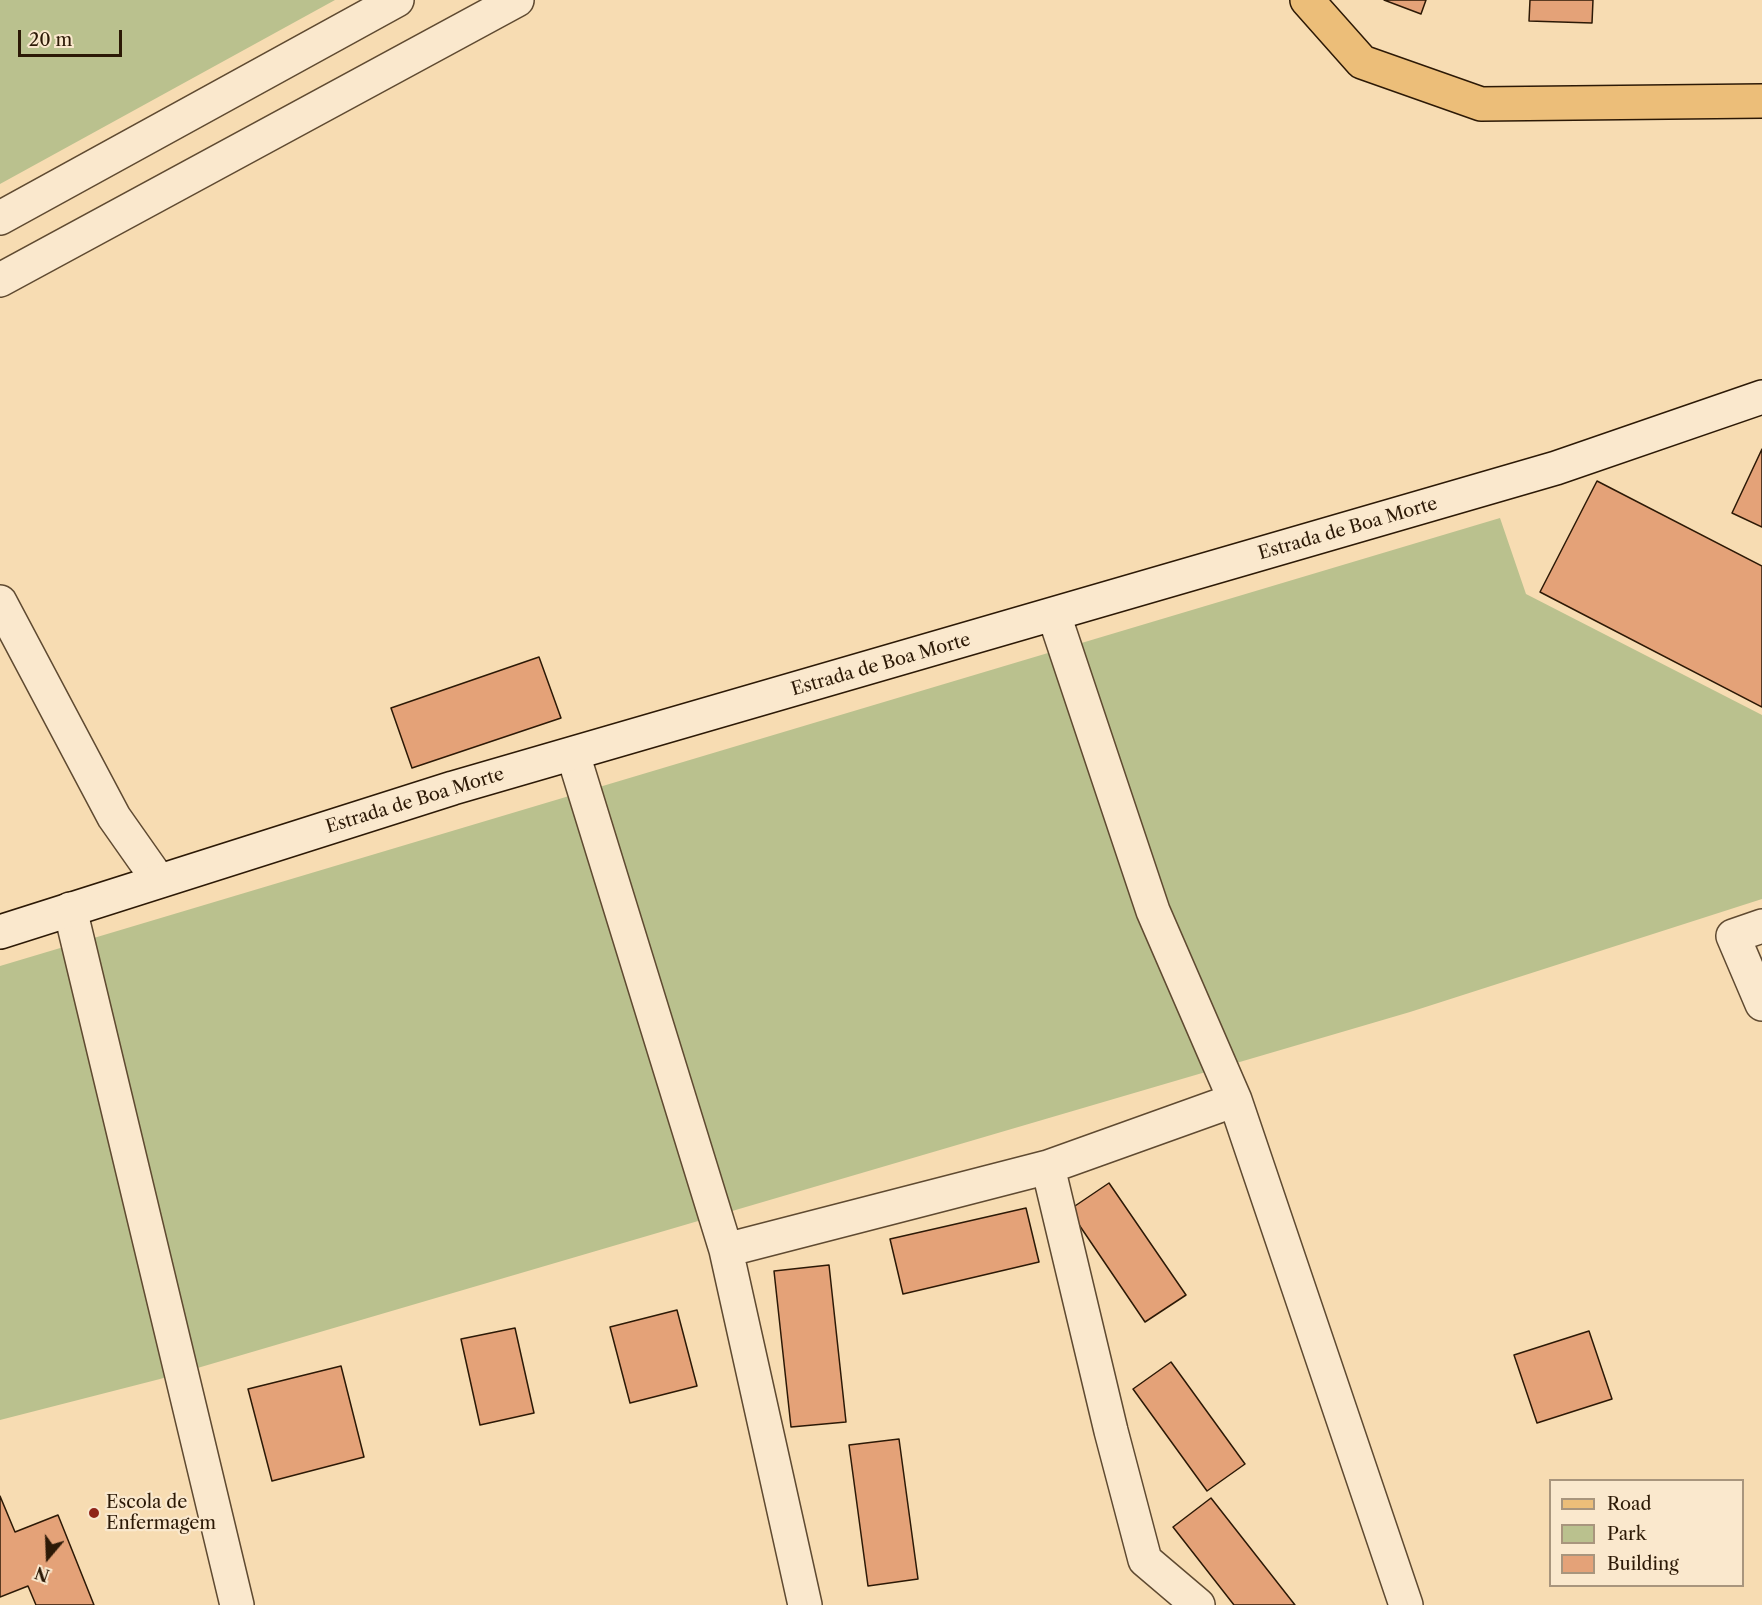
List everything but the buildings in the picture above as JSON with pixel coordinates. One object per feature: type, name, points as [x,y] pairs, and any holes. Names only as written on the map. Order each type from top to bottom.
[{"type":"main road","points":[[1307,0],[1362,62],[1481,104],[1762,100]]},
{"type":"street","points":[[0,218],[397,0]]},
{"type":"street","points":[[0,280],[517,0]]},
{"type":"street","name":"Estrada de Boa Morte","points":[[0,932],[442,792],[1556,468],[1762,397]]},
{"type":"street","points":[[0,602],[114,817],[159,881]]},
{"type":"street","points":[[1054,615],[1153,911],[1235,1100],[1406,1605]]},
{"type":"street","points":[[573,754],[726,1250],[805,1605]]},
{"type":"street","points":[[70,909],[237,1605]]},
{"type":"street","points":[[1762,926],[1733,936],[1762,1004]]},
{"type":"street","points":[[726,1250],[1048,1167],[1235,1100]]},
{"type":"street","points":[[1048,1167],[1108,1419],[1145,1560],[1198,1605]]},
{"type":"green space","points":[[0,0],[335,0],[0,184]]},
{"type":"green space","points":[[1500,518],[1526,594],[1762,715],[1762,899],[1410,1012],[160,1379],[0,1420],[0,966]]},
{"type":"place","name":"Escola de Enfermagem","points":[[94,1513]]}]
